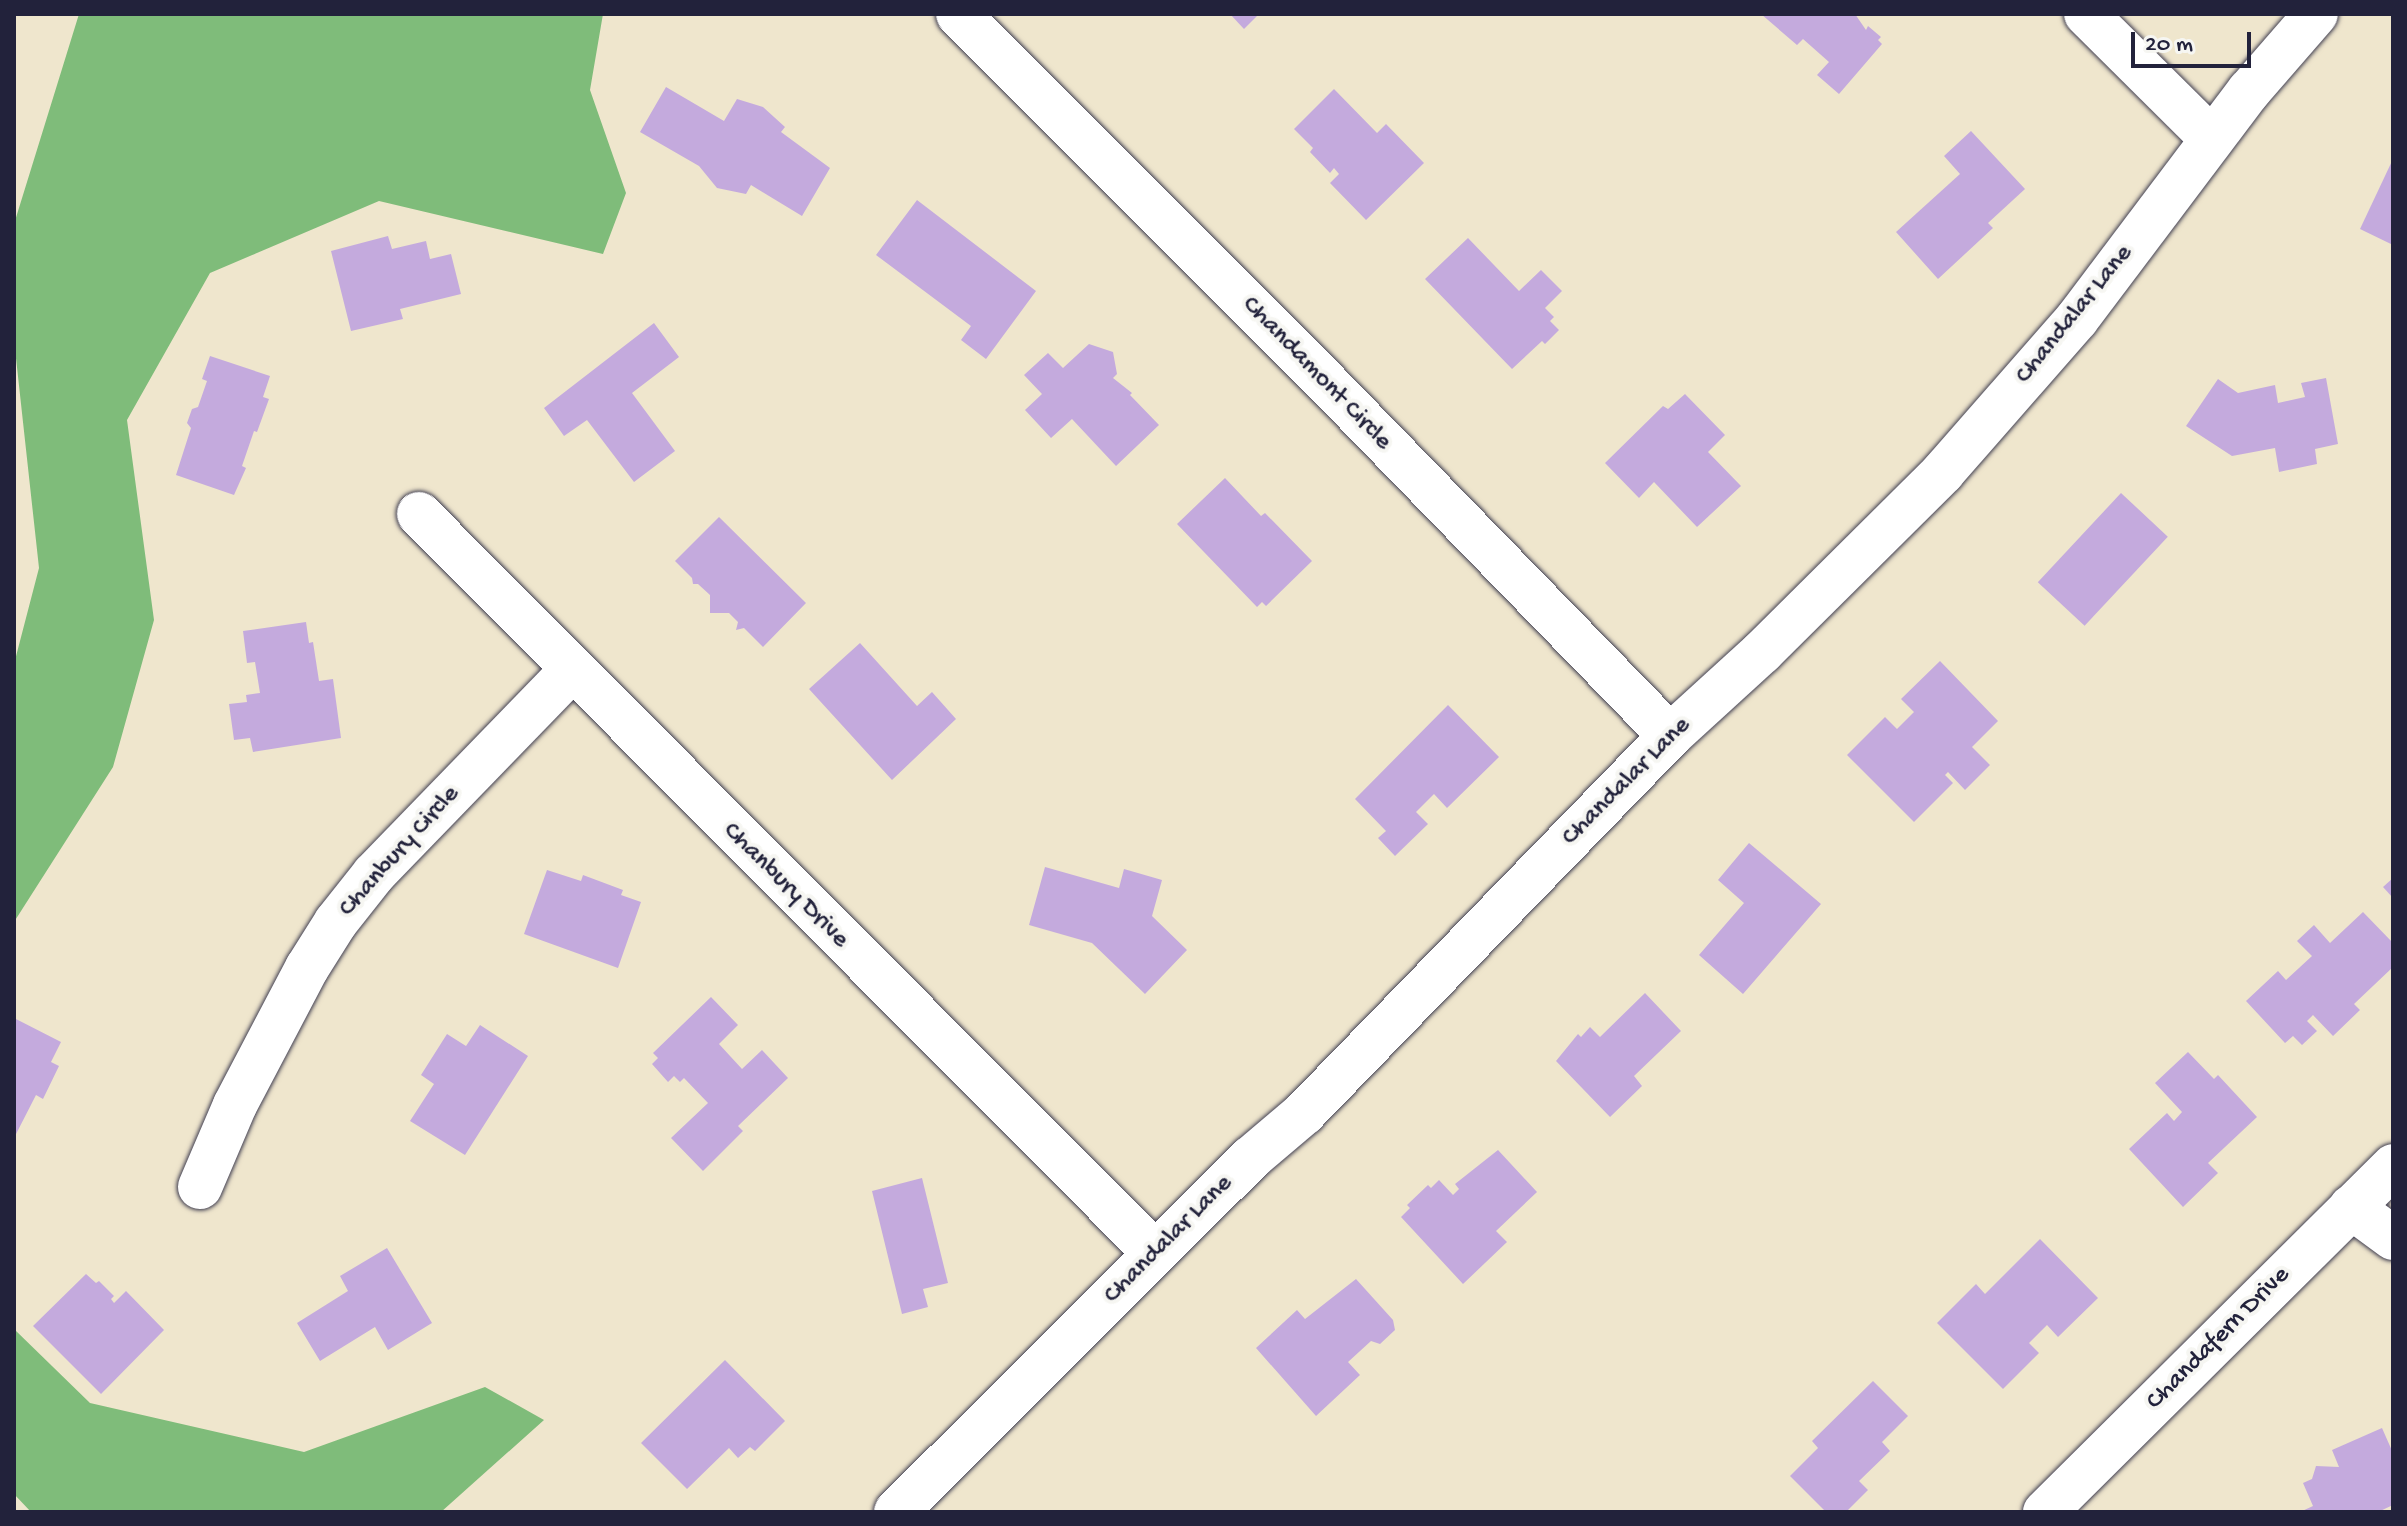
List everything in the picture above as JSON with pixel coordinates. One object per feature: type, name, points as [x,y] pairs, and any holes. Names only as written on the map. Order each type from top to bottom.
[{"type":"street","name":"Chandamont Circle","points":[[958,14],[1325,381],[1670,736]]},
{"type":"street","points":[[2086,14],[2212,139]]},
{"type":"street","name":"Chandalar Lane","points":[[896,1512],[1251,1158],[1304,1113],[1670,736],[1762,652],[1943,472],[2077,319],[2212,139],[2316,14]]},
{"type":"street","name":"Chanbury Drive","points":[[419,514],[571,671],[1155,1253]]},
{"type":"street","name":"Chanbury Circle","points":[[200,1187],[235,1105],[307,968],[336,922],[374,874],[571,671]]},
{"type":"street","name":"Chandafern Drive","points":[[2045,1512],[2393,1166]]},
{"type":"street","points":[[2351,1207],[2393,1238]]},
{"type":"green space","points":[[79,14],[603,14],[590,90],[626,193],[603,254],[379,201],[210,273],[127,420],[154,620],[113,767],[14,922],[14,664],[39,568],[14,340],[14,224]]},
{"type":"green space","points":[[14,1329],[90,1403],[304,1452],[485,1387],[544,1420],[441,1512],[31,1512],[14,1494]]},
{"type":"building","points":[[1230,14],[1259,14],[1244,29]]},
{"type":"building","points":[[1761,14],[1855,14],[1866,30],[1868,26],[1881,37],[1878,40],[1882,44],[1839,94],[1817,75],[1829,62],[1803,39],[1797,45]]},
{"type":"building","points":[[666,87],[724,121],[737,99],[763,107],[785,127],[781,132],[830,168],[802,216],[751,185],[746,194],[717,188],[699,166],[640,132]]},
{"type":"building","points":[[1334,89],[1377,133],[1386,124],[1424,163],[1366,220],[1330,183],[1339,174],[1334,168],[1330,173],[1310,152],[1313,148],[1294,129]]},
{"type":"building","points":[[1971,131],[2025,189],[1988,223],[1993,228],[1938,279],[1896,232],[1960,174],[1944,156]]},
{"type":"building","points":[[2393,159],[2393,245],[2360,229]]},
{"type":"building","points":[[917,200],[1036,291],[986,359],[961,340],[971,326],[876,255]]},
{"type":"building","points":[[388,236],[392,249],[426,241],[430,259],[451,254],[461,294],[400,309],[403,319],[351,331],[331,251]]},
{"type":"building","points":[[1468,238],[1519,291],[1541,270],[1562,291],[1545,308],[1554,317],[1550,321],[1559,330],[1512,369],[1425,279]]},
{"type":"building","points":[[654,323],[679,357],[632,393],[675,451],[634,482],[587,420],[564,436],[544,408]]},
{"type":"building","points":[[1089,344],[1113,352],[1117,374],[1113,378],[1132,393],[1130,395],[1159,425],[1116,466],[1072,419],[1051,438],[1025,410],[1042,394],[1024,375],[1048,353],[1063,368]]},
{"type":"building","points":[[210,356],[270,376],[263,397],[269,399],[257,432],[254,431],[242,466],[246,468],[234,495],[176,475],[191,428],[187,423],[192,409],[198,407],[207,381],[202,379]]},
{"type":"building","points":[[2326,378],[2338,444],[2315,449],[2317,464],[2279,472],[2275,448],[2232,456],[2186,426],[2218,379],[2238,393],[2275,385],[2278,403],[2305,397],[2301,383]]},
{"type":"building","points":[[1685,394],[1725,435],[1708,452],[1741,486],[1697,527],[1654,482],[1639,498],[1605,463],[1663,406],[1668,409]]},
{"type":"building","points":[[1225,478],[1261,516],[1265,513],[1312,561],[1266,606],[1262,602],[1257,607],[1177,524]]},
{"type":"building","points":[[2121,493],[2168,537],[2085,626],[2038,582]]},
{"type":"building","points":[[719,517],[806,603],[763,647],[744,628],[736,630],[738,622],[729,613],[710,613],[710,595],[698,584],[693,584],[692,578],[675,561]]},
{"type":"building","points":[[306,622],[309,643],[313,642],[319,681],[333,679],[341,738],[253,752],[250,738],[234,740],[229,704],[247,702],[246,695],[260,693],[255,662],[247,663],[243,631]]},
{"type":"building","points":[[860,643],[917,706],[932,692],[956,719],[892,780],[809,689]]},
{"type":"building","points":[[1940,661],[1998,721],[1972,747],[1990,765],[1965,790],[1948,772],[1945,775],[1953,783],[1914,822],[1847,755],[1885,717],[1897,729],[1914,712],[1901,699]]},
{"type":"building","points":[[1448,705],[1499,757],[1447,808],[1434,794],[1416,812],[1428,824],[1395,856],[1378,838],[1386,831],[1355,799]]},
{"type":"building","points":[[1749,843],[1821,904],[1743,994],[1699,955],[1744,903],[1718,880]]},
{"type":"building","points":[[1045,867],[1119,888],[1124,869],[1162,880],[1152,916],[1187,950],[1145,994],[1092,943],[1029,925]]},
{"type":"building","points":[[547,870],[581,881],[583,875],[623,890],[621,895],[641,902],[618,968],[524,934]]},
{"type":"building","points":[[2393,878],[2393,898],[2383,887]]},
{"type":"building","points":[[2363,912],[2393,943],[2393,967],[2354,1004],[2360,1010],[2333,1036],[2313,1015],[2307,1021],[2317,1031],[2302,1045],[2293,1036],[2285,1043],[2246,1001],[2278,971],[2286,980],[2312,956],[2297,941],[2314,925],[2330,943]]},
{"type":"building","points":[[1645,993],[1681,1031],[1634,1076],[1642,1086],[1610,1117],[1556,1061],[1578,1034],[1581,1037],[1590,1027],[1600,1037]]},
{"type":"building","points":[[711,997],[738,1025],[719,1044],[742,1069],[762,1050],[788,1078],[738,1126],[743,1131],[703,1171],[671,1138],[708,1103],[684,1078],[680,1082],[674,1076],[668,1082],[652,1064],[658,1058],[653,1053]]},
{"type":"building","points":[[14,1018],[61,1042],[51,1062],[59,1066],[43,1099],[36,1095],[14,1138]]},
{"type":"building","points":[[480,1025],[528,1056],[465,1155],[410,1121],[434,1084],[421,1075],[447,1034],[466,1046]]},
{"type":"building","points":[[2188,1052],[2214,1079],[2218,1075],[2257,1117],[2208,1163],[2218,1173],[2183,1207],[2129,1149],[2167,1113],[2174,1121],[2182,1112],[2155,1083]]},
{"type":"building","points":[[1498,1150],[1537,1192],[1496,1231],[1507,1242],[1463,1284],[1401,1217],[1410,1208],[1407,1205],[1428,1185],[1431,1188],[1439,1180],[1453,1195],[1459,1189],[1455,1184]]},
{"type":"building","points":[[922,1178],[948,1283],[923,1289],[928,1307],[902,1314],[872,1191]]},
{"type":"building","points":[[2040,1239],[2098,1298],[2058,1337],[2047,1325],[2029,1343],[2039,1353],[2003,1389],[1937,1323],[1976,1284],[1985,1294]]},
{"type":"building","points":[[387,1248],[432,1323],[388,1350],[375,1327],[320,1361],[297,1323],[348,1291],[340,1276]]},
{"type":"building","points":[[86,1274],[96,1283],[99,1281],[114,1296],[111,1299],[114,1303],[126,1291],[164,1330],[101,1394],[33,1326]]},
{"type":"building","points":[[1356,1279],[1393,1320],[1395,1330],[1380,1344],[1371,1341],[1348,1362],[1360,1375],[1316,1416],[1256,1348],[1297,1310],[1305,1319]]},
{"type":"building","points":[[725,1360],[785,1421],[755,1451],[750,1447],[738,1458],[729,1448],[687,1489],[641,1443]]},
{"type":"building","points":[[1873,1381],[1908,1416],[1882,1442],[1890,1451],[1859,1481],[1868,1490],[1846,1512],[1826,1512],[1790,1476],[1818,1448],[1812,1441]]},
{"type":"building","points":[[2382,1428],[2393,1453],[2393,1505],[2378,1512],[2300,1512],[2313,1506],[2303,1483],[2312,1479],[2316,1466],[2339,1467],[2332,1450]]}]
